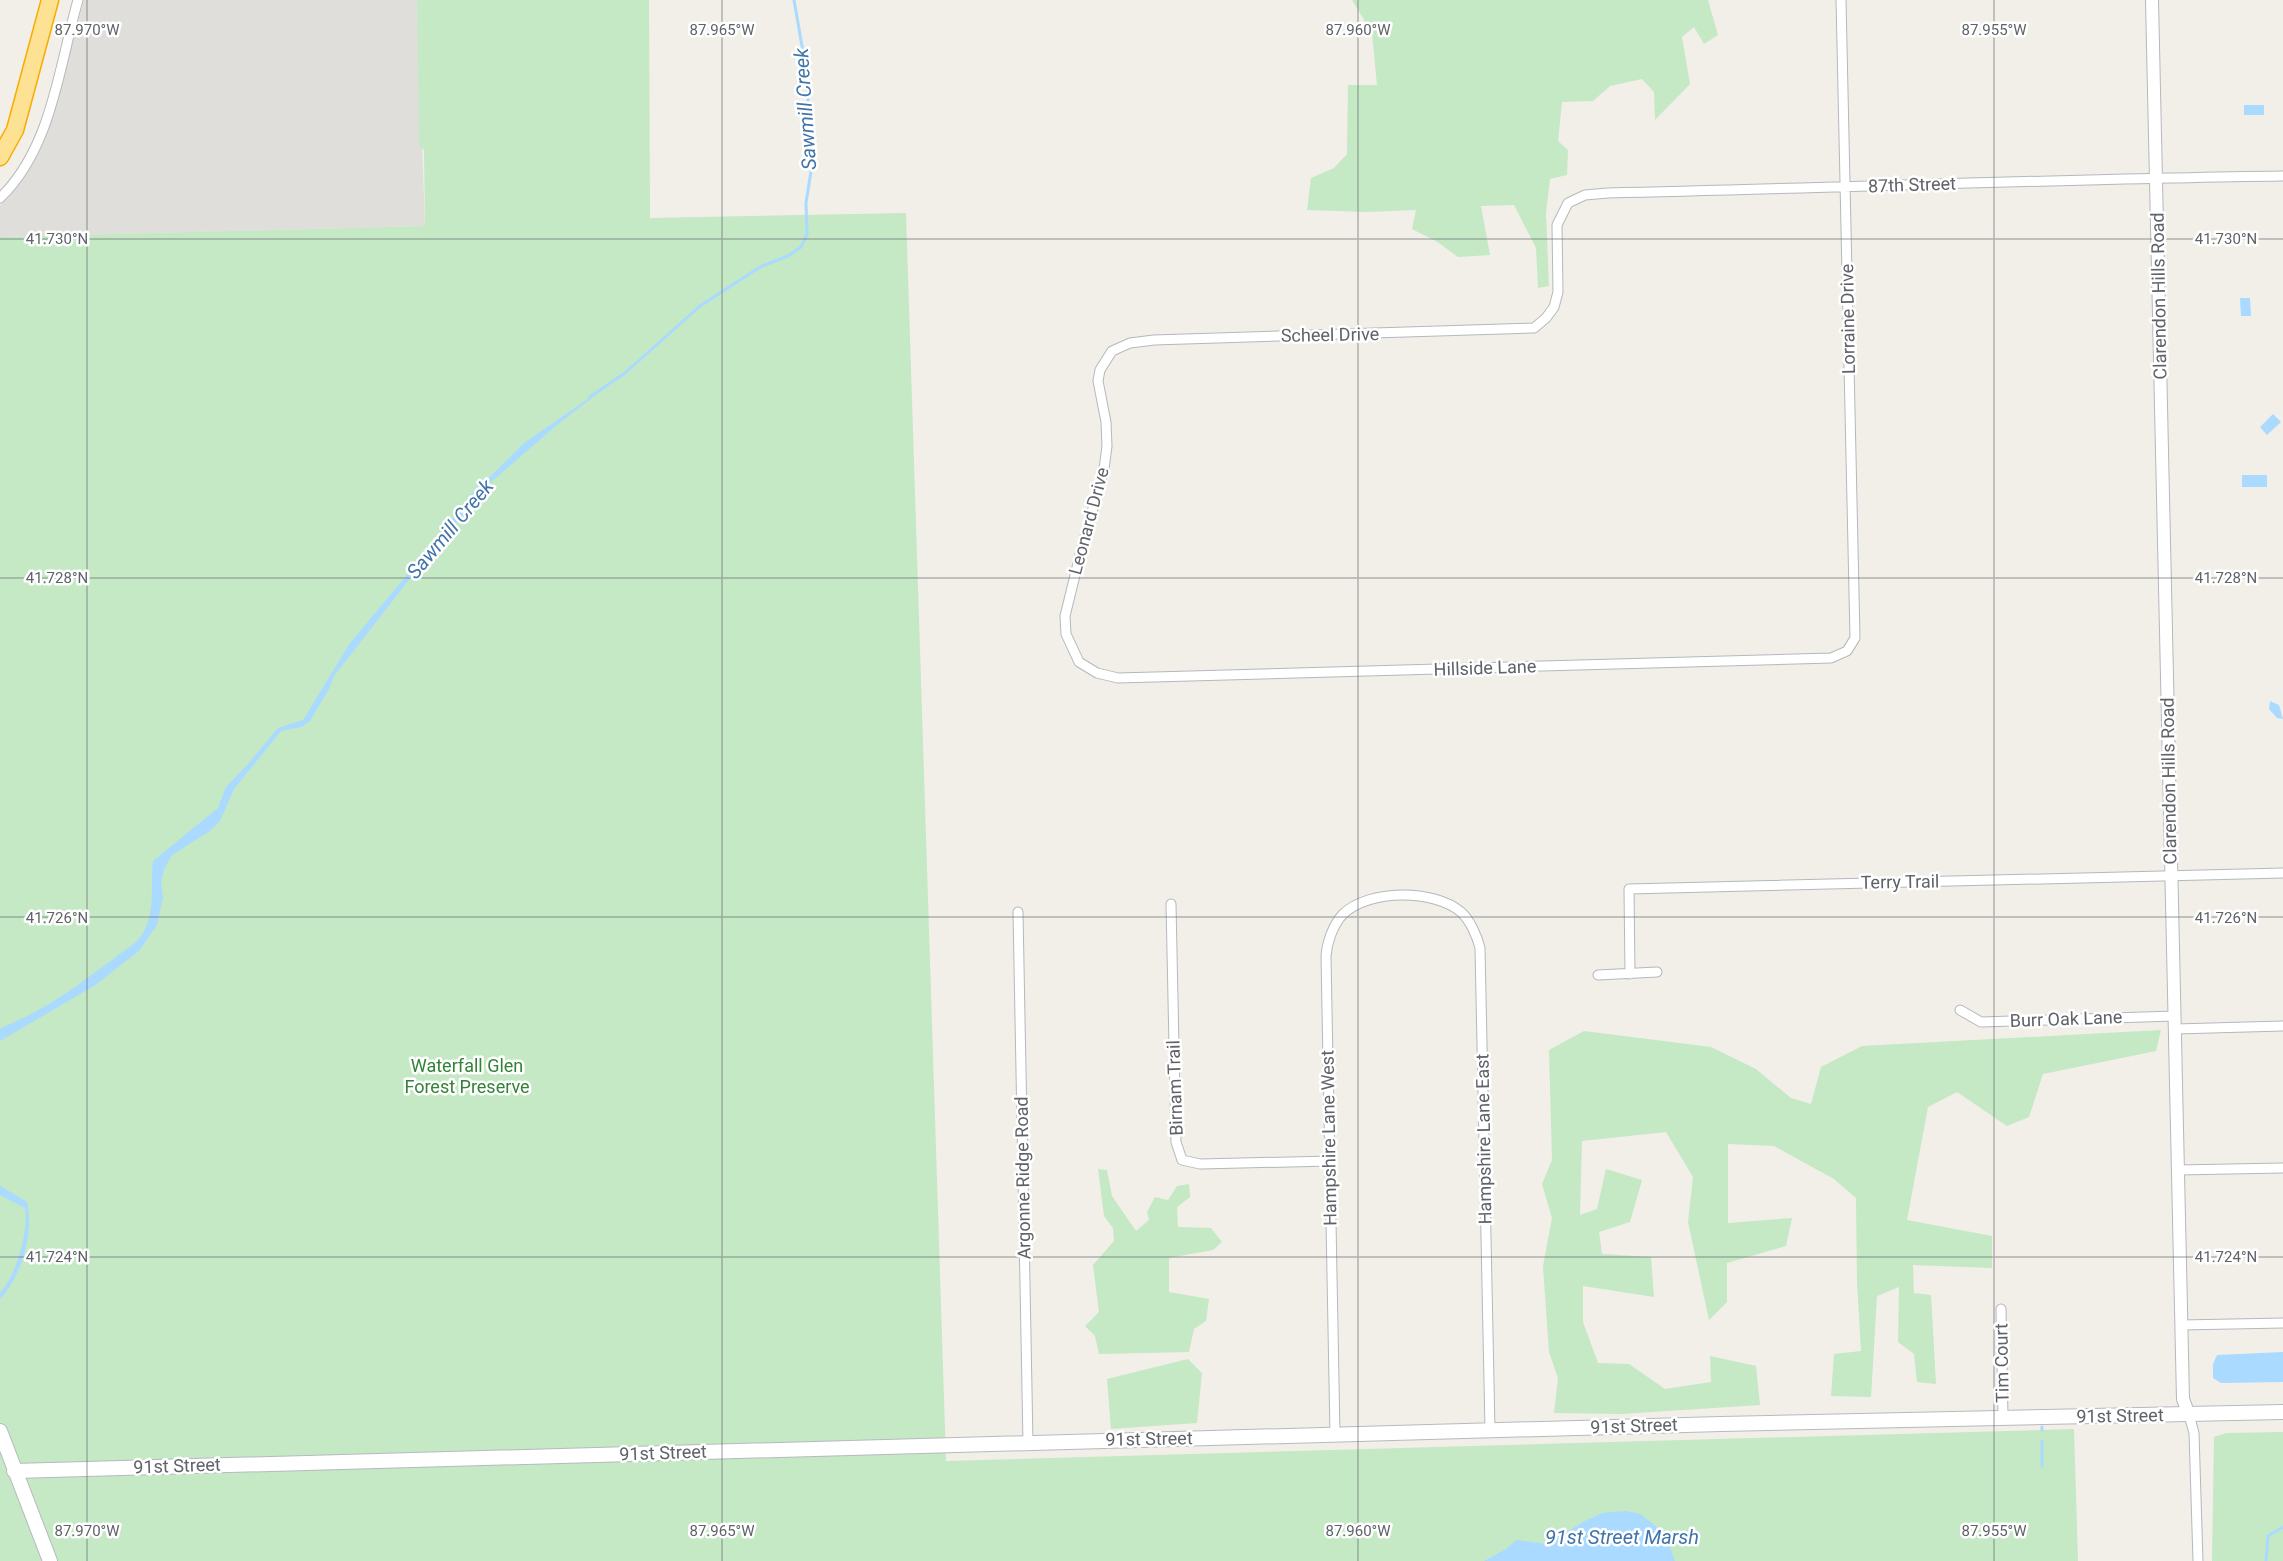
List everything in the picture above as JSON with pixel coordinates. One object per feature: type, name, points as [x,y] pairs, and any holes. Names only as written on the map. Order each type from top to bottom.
[{"type":"highway","points":[[0,158],[15,130],[50,0]]},
{"type":"main road","name":"91st Street","points":[[14,1470],[1490,1430],[2283,1412]]},
{"type":"main road","points":[[0,1431],[50,1561]]},
{"type":"street","points":[[0,198],[30,159],[46,120],[78,0]]},
{"type":"street","name":"Lorraine Drive","points":[[1840,0],[1855,638]]},
{"type":"street","name":"Clarendon Hills Road","points":[[2152,0],[2183,1399],[2194,1433],[2198,1561]]},
{"type":"street","name":"87th Street","points":[[1546,318],[1554,307],[1558,292],[1557,225],[1568,203],[1585,195],[2283,176]]},
{"type":"street","name":"Scheel Drive","points":[[1112,351],[1130,343],[1154,340],[1517,331],[1534,328],[1546,318]]},
{"type":"street","name":"Leonard Drive","points":[[1105,676],[1079,662],[1069,644],[1065,625],[1081,551],[1104,469],[1107,446],[1106,422],[1098,381],[1100,370],[1112,351]]},
{"type":"street","name":"Hillside Lane","points":[[1105,676],[1832,658],[1847,651],[1855,638]]},
{"type":"street","name":"Terry Trail","points":[[1630,974],[1629,889],[2283,873]]},
{"type":"street","name":"Hampshire Lane West","points":[[1335,1434],[1326,956],[1329,940],[1343,914],[1361,903],[1379,898],[1407,896]]},
{"type":"street","name":"Hampshire Lane East","points":[[1407,896],[1434,898],[1462,912],[1474,931],[1480,948],[1490,1430]]},
{"type":"street","name":"Birnam Trail","points":[[1171,904],[1176,1142],[1182,1160],[1200,1164],[1330,1161]]},
{"type":"street","name":"Argonne Ridge Road","points":[[1018,912],[1028,1443]]},
{"type":"street","points":[[1598,975],[1657,972]]},
{"type":"street","name":"Burr Oak Lane","points":[[1960,1010],[1981,1022],[2175,1022],[2283,1026]]},
{"type":"street","points":[[2178,1170],[2283,1168]]},
{"type":"street","name":"Tim Court","points":[[2001,1309],[2003,1418]]},
{"type":"street","points":[[2181,1325],[2283,1323]]},
{"type":"shaded area","points":[[84,0],[417,0],[425,226],[0,237],[0,205],[8,198],[28,170],[52,117]]},
{"type":"green space","name":"Waterfall Glen Forest Preserve","points":[[417,0],[649,0],[650,218],[906,213],[946,1461],[2074,1429],[2078,1561],[0,1561],[0,237],[425,226],[424,150],[419,146]]},
{"type":"green space","points":[[1352,0],[1708,0],[1718,35],[1704,44],[1694,27],[1682,37],[1690,84],[1655,120],[1654,92],[1642,79],[1610,86],[1593,101],[1562,102],[1558,141],[1568,150],[1567,175],[1550,179],[1546,213],[1549,286],[1538,288],[1536,248],[1514,205],[1481,206],[1490,255],[1458,257],[1436,241],[1412,229],[1416,210],[1368,212],[1307,210],[1311,178],[1334,168],[1347,154],[1348,85],[1377,85],[1372,33]]},
{"type":"green space","points":[[2161,1030],[2156,1051],[2043,1074],[2029,1117],[2007,1126],[1957,1092],[1928,1107],[1907,1220],[1992,1236],[1992,1268],[1913,1265],[1914,1293],[1931,1295],[1936,1384],[1917,1382],[1914,1354],[1898,1342],[1899,1287],[1877,1296],[1871,1397],[1831,1396],[1834,1354],[1861,1351],[1856,1198],[1834,1179],[1774,1146],[1728,1144],[1728,1223],[1792,1218],[1786,1246],[1727,1263],[1727,1302],[1709,1320],[1688,1222],[1693,1177],[1666,1132],[1582,1141],[1580,1215],[1597,1209],[1606,1169],[1642,1180],[1630,1222],[1599,1232],[1602,1254],[1651,1257],[1654,1297],[1583,1286],[1583,1322],[1598,1363],[1629,1364],[1665,1389],[1711,1382],[1710,1356],[1756,1366],[1760,1405],[1621,1414],[1554,1413],[1558,1378],[1549,1352],[1543,1266],[1552,1218],[1542,1184],[1552,1160],[1549,1050],[1584,1031],[1711,1047],[1756,1069],[1791,1098],[1811,1104],[1821,1067],[1862,1046]]},
{"type":"green space","points":[[1098,1169],[1107,1170],[1112,1196],[1136,1231],[1149,1220],[1147,1212],[1155,1197],[1168,1200],[1177,1186],[1189,1184],[1190,1197],[1177,1207],[1178,1227],[1211,1228],[1222,1242],[1213,1250],[1169,1258],[1169,1292],[1209,1299],[1206,1321],[1194,1329],[1189,1352],[1099,1354],[1095,1336],[1085,1326],[1099,1312],[1093,1265],[1114,1241],[1113,1228],[1104,1216]]},
{"type":"green space","points":[[1188,1359],[1202,1373],[1197,1423],[1111,1429],[1107,1379]]},
{"type":"green space","points":[[2283,1432],[2283,1561],[2212,1561],[2214,1437],[2226,1433]]},
{"type":"water","points":[[2244,105],[2264,105],[2264,115],[2244,115]]},
{"type":"water","points":[[2240,298],[2250,298],[2251,316],[2241,316]]},
{"type":"water","points":[[611,383],[557,425],[490,483],[412,576],[334,676],[310,721],[301,727],[281,731],[234,789],[220,821],[210,831],[172,855],[164,869],[161,883],[163,897],[157,925],[139,951],[94,986],[0,1041],[0,1029],[62,996],[138,940],[150,916],[153,861],[218,808],[226,787],[278,728],[303,720],[350,643],[423,556],[484,478],[490,477],[524,443]]},
{"type":"water","points":[[2273,414],[2281,422],[2267,435],[2260,427]]},
{"type":"water","points":[[2242,475],[2267,475],[2267,487],[2242,487]]},
{"type":"water","points":[[2270,701],[2279,705],[2283,719],[2277,718],[2269,709]]},
{"type":"water","points":[[0,1186],[27,1202],[29,1227],[20,1266],[8,1290],[0,1299],[0,1293],[11,1276],[20,1253],[26,1218],[25,1208],[0,1195]]},
{"type":"water","points":[[2283,1352],[2283,1382],[2221,1383],[2213,1378],[2213,1364],[2217,1355]]},
{"type":"water","name":"91st Street Marsh","points":[[1626,1511],[1640,1514],[1665,1533],[1675,1561],[1484,1561],[1506,1549],[1516,1540],[1547,1544],[1602,1513]]},
{"type":"waterway","name":"Sawmill Creek","points":[[590,397],[625,373],[700,306],[760,267],[788,256],[801,247],[807,234],[806,203],[812,165],[806,69],[794,0]]},
{"type":"waterway","points":[[2042,1441],[2042,1466]]},
{"type":"waterway","points":[[2266,1561],[2268,1536],[2283,1527]]}]
